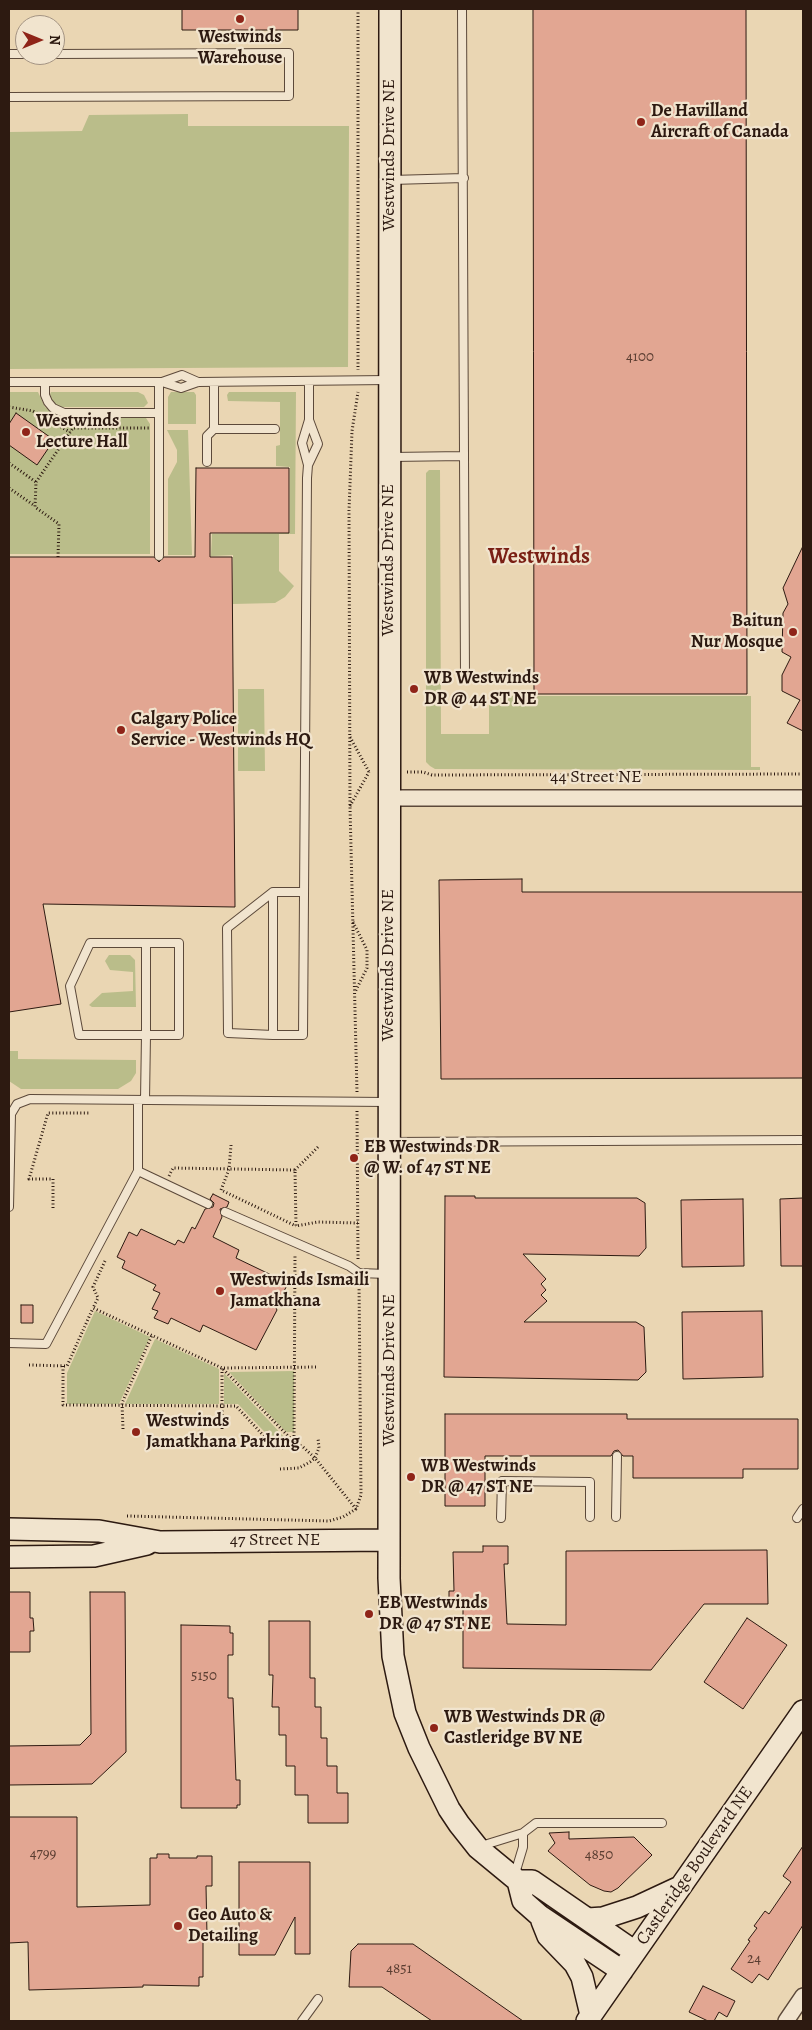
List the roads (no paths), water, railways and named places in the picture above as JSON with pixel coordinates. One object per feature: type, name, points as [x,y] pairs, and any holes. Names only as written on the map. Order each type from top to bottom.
[{"type":"street","name":"Westwinds Drive NE","points":[[390,9],[389,457],[379,772],[389,798],[389,1540],[393,1656],[405,1713],[419,1748],[449,1809],[478,1848],[516,1880],[532,1881],[635,1952]]},
{"type":"street","name":"44 Street NE","points":[[389,798],[803,798]]},
{"type":"street","name":"47 Street NE","points":[[9,1529],[99,1532],[160,1542],[389,1540]]},
{"type":"street","name":"47 Street NE","points":[[9,1557],[94,1556],[160,1542]]},
{"type":"street","name":"Castleridge Boulevard NE","points":[[589,2018],[803,1710]]},
{"type":"street","points":[[516,1880],[523,1901],[540,1916],[622,1971]]},
{"type":"street","points":[[588,1919],[603,1918],[638,1907],[682,1886]]},
{"type":"street","points":[[540,1916],[548,1936],[575,1964],[582,1977],[589,2018]]},
{"type":"street","points":[[786,2021],[803,1996]]},
{"type":"lane","points":[[462,9],[465,677]]},
{"type":"lane","points":[[9,97],[289,96],[289,53],[65,54]]},
{"type":"lane","points":[[390,180],[464,178]]},
{"type":"lane","points":[[161,382],[182,375],[198,382]]},
{"type":"lane","points":[[9,382],[161,382],[181,388],[198,382],[390,380]]},
{"type":"lane","points":[[304,892],[273,892],[227,928],[228,1032],[303,1035],[308,465],[302,443],[309,420],[309,381]]},
{"type":"lane","points":[[45,382],[45,395],[48,402],[53,408],[64,413],[159,413]]},
{"type":"lane","points":[[159,556],[159,413],[161,382]]},
{"type":"lane","points":[[214,382],[214,429]]},
{"type":"lane","points":[[308,465],[318,444],[309,420]]},
{"type":"lane","points":[[207,462],[207,436],[214,429],[275,429]]},
{"type":"lane","points":[[389,457],[464,456]]},
{"type":"lane","points":[[273,892],[273,1035]]},
{"type":"lane","points":[[90,943],[146,943],[179,943],[179,1035],[79,1035],[70,986],[90,943]]},
{"type":"lane","points":[[9,1343],[46,1344],[138,1171],[146,1035],[146,943]]},
{"type":"lane","points":[[9,1207],[11,1114],[17,1104],[30,1099],[389,1102]]},
{"type":"lane","points":[[390,1142],[803,1140]]},
{"type":"lane","points":[[138,1171],[208,1204]]},
{"type":"lane","points":[[225,1212],[349,1266],[359,1273],[390,1274]]},
{"type":"lane","points":[[616,1517],[617,1456]]},
{"type":"lane","points":[[501,1518],[502,1481],[590,1482],[590,1517]]},
{"type":"lane","points":[[797,1518],[803,1509]]},
{"type":"lane","points":[[478,1848],[523,1833],[536,1823],[662,1824]]},
{"type":"lane","points":[[516,1880],[523,1833]]},
{"type":"lane","points":[[302,2021],[318,1999]]},
{"type":"place","name":"Westwinds Warehouse","points":[[240,19]]},
{"type":"place","name":"De Havilland Aircraft of Canada","points":[[641,122]]},
{"type":"place","name":"Westwinds Lecture Hall","points":[[26,432]]},
{"type":"place","name":"Baitun Nur Mosque","points":[[793,632]]},
{"type":"place","name":"WB Westwinds DR @ 44 ST NE","points":[[414,689]]},
{"type":"place","name":"Calgary Police Service - Westwinds HQ","points":[[121,730]]},
{"type":"place","name":"EB Westwinds DR @ W. of 47 ST NE","points":[[354,1158]]},
{"type":"place","name":"Westwinds Ismaili Jamatkhana","points":[[220,1291]]},
{"type":"place","name":"Westwinds Jamatkhana Parking","points":[[136,1432]]},
{"type":"place","name":"WB Westwinds DR @ 47 ST NE","points":[[411,1477]]},
{"type":"place","name":"EB Westwinds DR @ 47 ST NE","points":[[369,1614]]},
{"type":"place","name":"WB Westwinds DR @ Castleridge BV NE","points":[[434,1728]]},
{"type":"place","name":"Geo Auto & Detailing","points":[[178,1926]]},
{"type":"district","name":"Westwinds","points":[[539,558]]}]
